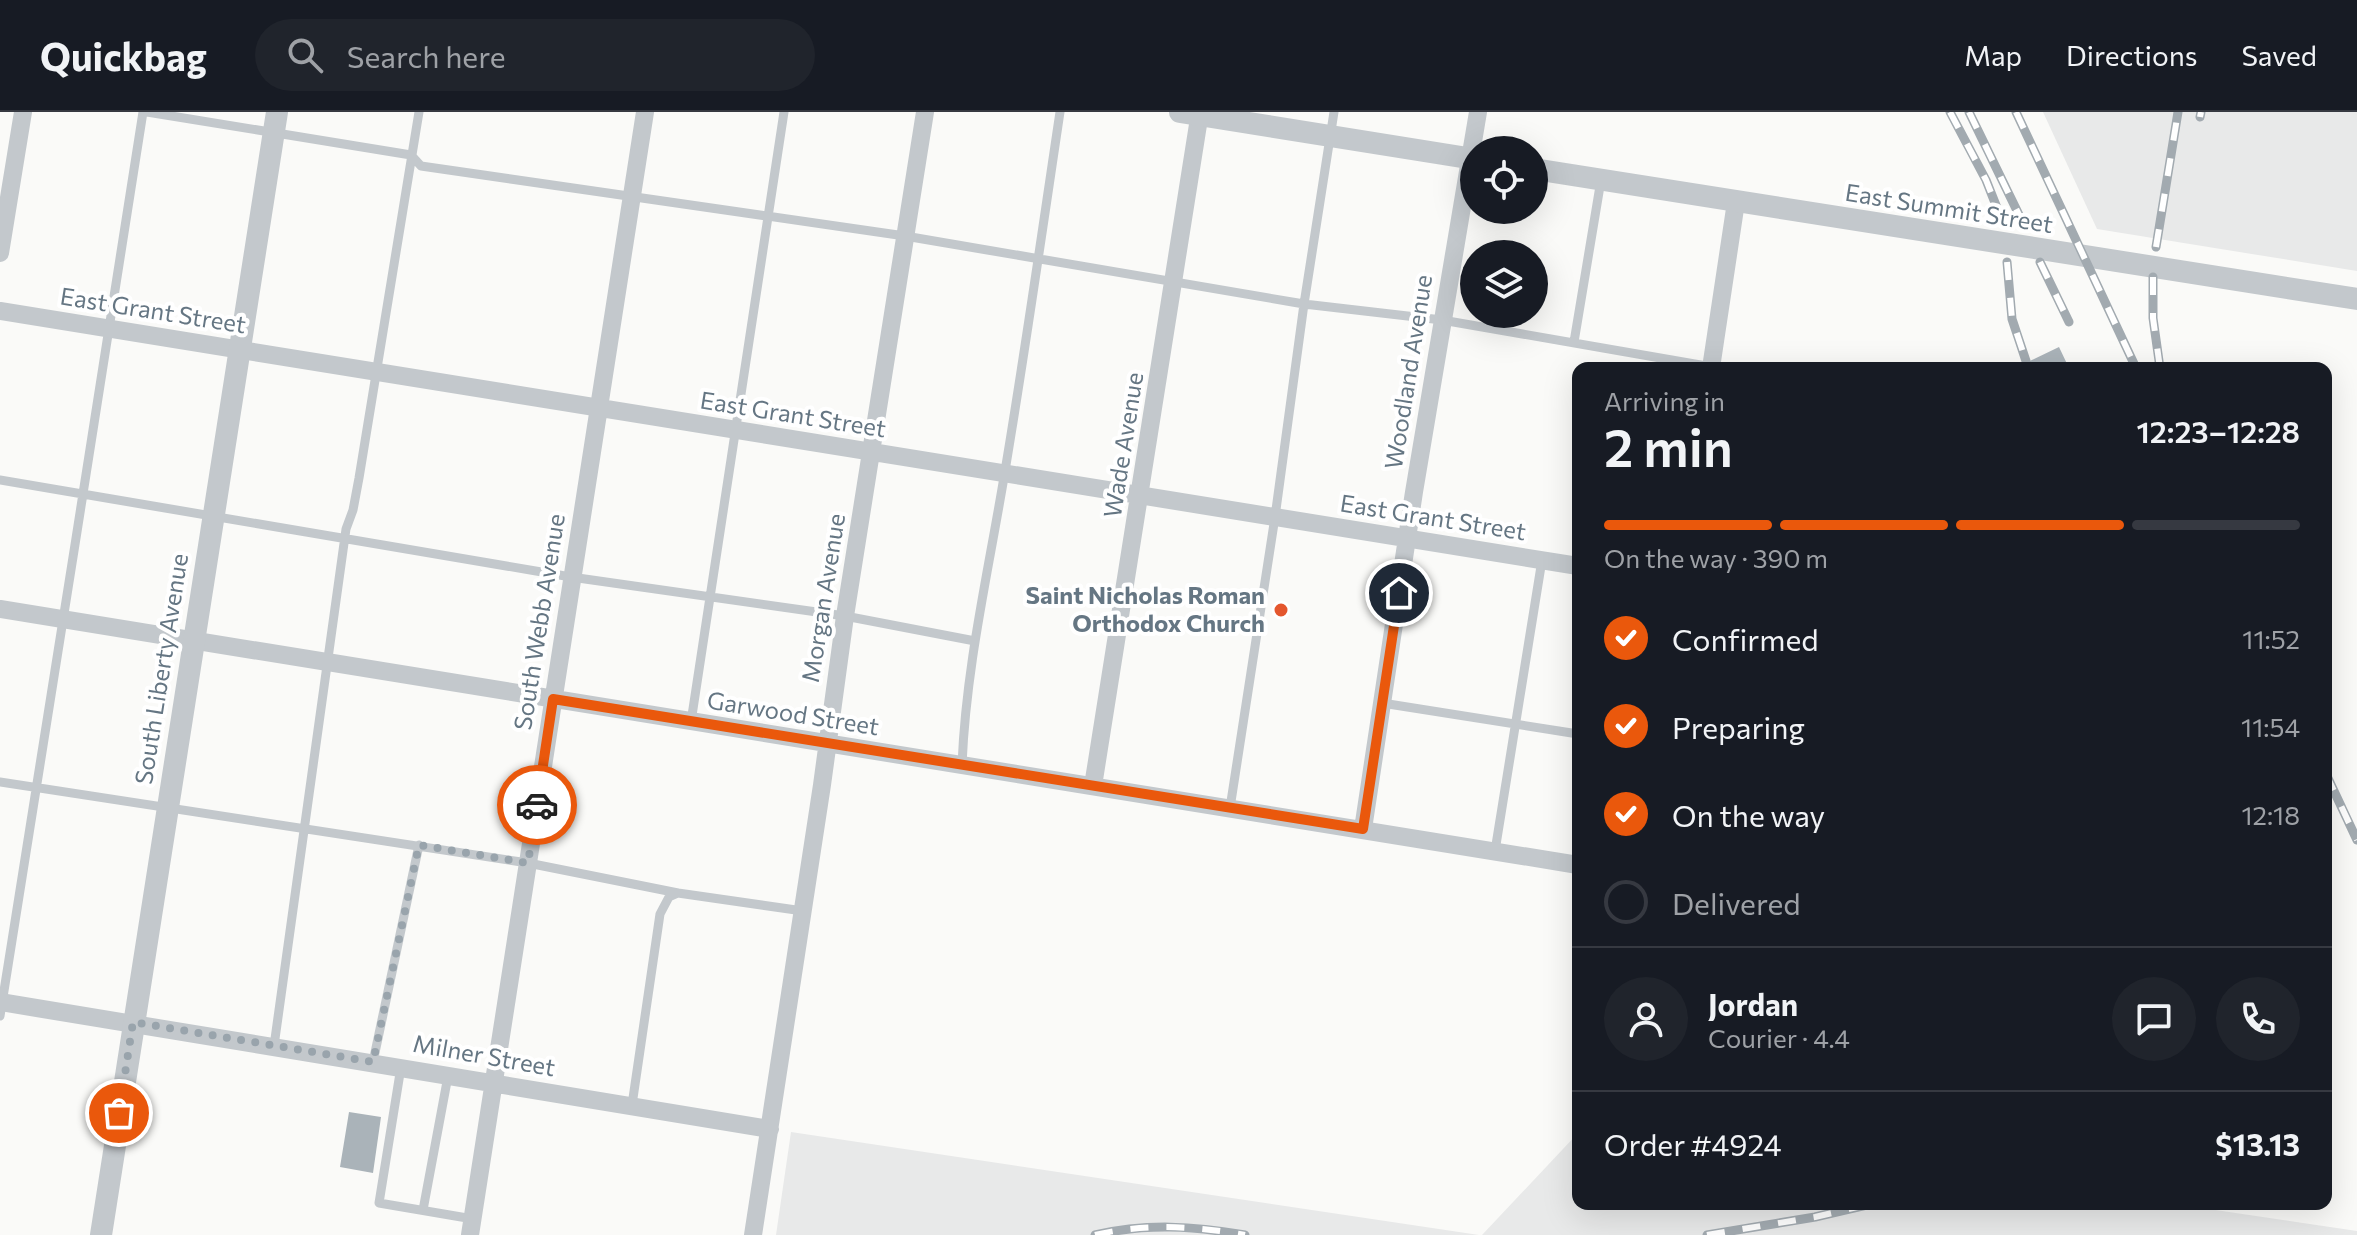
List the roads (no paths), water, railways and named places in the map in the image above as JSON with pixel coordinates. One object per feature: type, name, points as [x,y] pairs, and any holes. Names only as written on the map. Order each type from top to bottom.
[{"type":"street","points":[[0,253],[23,112]]},
{"type":"street","name":"South Webb Avenue","points":[[472,1227],[645,112]]},
{"type":"street","name":"Morgan Avenue","points":[[753,1235],[845,616],[925,112]]},
{"type":"street","name":"Woodland Avenue","points":[[1475,136],[1478,112]]},
{"type":"street","points":[[1193,113],[1460,157]]},
{"type":"street","name":"Wade Avenue","points":[[1093,786],[1173,280],[1193,113]]},
{"type":"street","name":"South Liberty Avenue","points":[[101,1235],[275,122]]},
{"type":"street","name":"East Summit Street","points":[[1548,171],[2357,299]]},
{"type":"street","points":[[1713,362],[1736,202]]},
{"type":"street","name":"Woodland Avenue","points":[[1363,829],[1407,538],[1460,223]]},
{"type":"street","name":"East Grant Street","points":[[0,311],[1572,565]]},
{"type":"street","name":"Garwood Street","points":[[0,609],[1572,864]]},
{"type":"street","name":"Milner Street","points":[[1,1007],[133,1022],[770,1129]]},
{"type":"lane","points":[[1,1007],[145,112],[275,122],[411,155],[421,166],[905,236],[1304,304],[1442,320],[1684,362]]},
{"type":"lane","points":[[274,1046],[345,537],[359,478],[419,112]]},
{"type":"lane","points":[[691,722],[784,112]]},
{"type":"lane","points":[[962,765],[975,641],[1005,474],[1060,112]]},
{"type":"lane","points":[[1230,808],[1334,112]]},
{"type":"lane","points":[[1574,342],[1601,180]]},
{"type":"lane","points":[[0,480],[571,577],[845,616],[975,641]]},
{"type":"lane","points":[[1495,851],[1542,560]]},
{"type":"lane","points":[[1382,703],[1572,733]]},
{"type":"lane","points":[[0,782],[419,845],[678,893],[803,911]]},
{"type":"lane","points":[[373,1062],[419,845]]},
{"type":"lane","points":[[632,1105],[660,914],[669,897],[678,893]]},
{"type":"lane","points":[[401,1067],[379,1203],[423,1210],[472,1227]]},
{"type":"lane","points":[[423,1210],[448,1075]]},
{"type":"railway","points":[[1950,112],[1986,180],[2003,223]]},
{"type":"railway","points":[[1969,112],[2022,221]]},
{"type":"railway","points":[[2016,112],[2133,362]]},
{"type":"railway","points":[[2156,247],[2178,112]]},
{"type":"railway","points":[[2200,117],[2201,112]]},
{"type":"railway","points":[[2007,262],[2012,319],[2026,361]]},
{"type":"railway","points":[[2040,262],[2069,322]]},
{"type":"railway","points":[[2153,277],[2153,318],[2159,362]]},
{"type":"railway","points":[[2332,787],[2357,840]]},
{"type":"railway","points":[[1707,1235],[1845,1210]]},
{"type":"railway","points":[[1095,1235],[1170,1227],[1245,1235]]},
{"type":"place","name":"Saint Nicholas Roman Orthodox Church","points":[[1281,610]]}]
